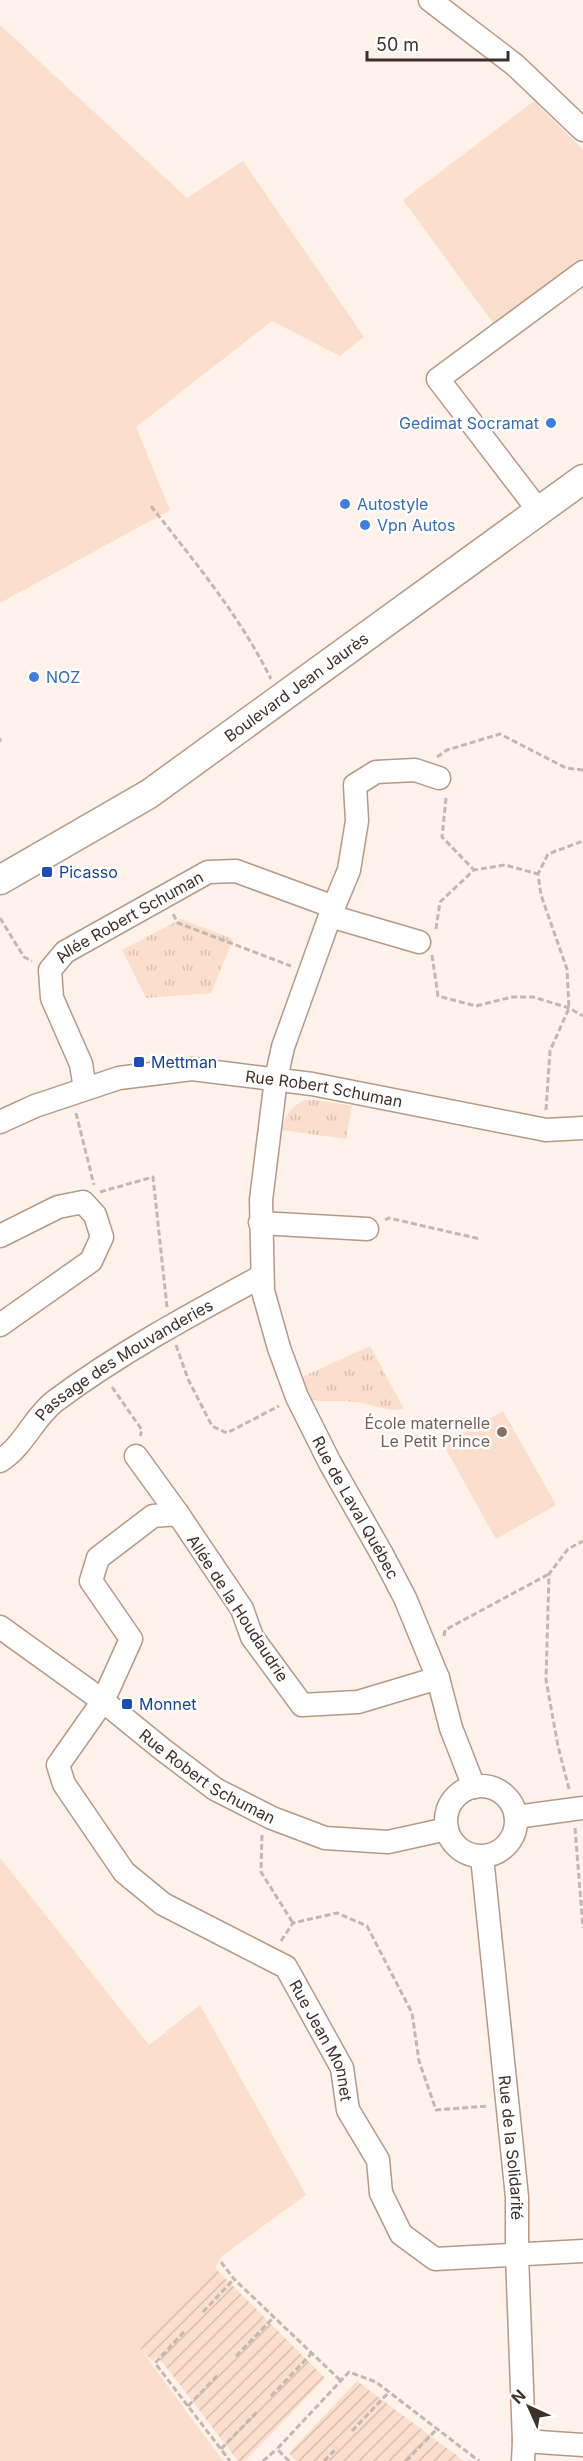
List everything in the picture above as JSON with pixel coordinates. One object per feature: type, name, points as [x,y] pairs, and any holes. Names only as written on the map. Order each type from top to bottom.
[{"type":"main road","name":"Boulevard Jean Jaurès","points":[[1,876],[149,794],[583,479]]},
{"type":"street","points":[[430,0],[515,66],[583,130]]},
{"type":"street","points":[[539,511],[438,379],[583,272]]},
{"type":"street","points":[[415,770],[439,778]]},
{"type":"street","name":"Rue de Laval Québec","points":[[415,770],[376,772],[355,785],[357,821],[349,870],[283,1047],[276,1079],[269,1122],[260,1223],[262,1276],[263,1291],[279,1348],[297,1397],[330,1463],[405,1598],[438,1678],[451,1728],[474,1786]]},
{"type":"street","name":"Allée Robert Schuman","points":[[78,1092],[81,1064],[52,998],[50,970],[65,952],[208,872],[236,871],[332,911],[427,937]]},
{"type":"street","name":"Rue Robert Schuman","points":[[0,1122],[35,1106],[119,1078],[192,1069],[312,1084],[546,1130],[583,1128]]},
{"type":"street","points":[[0,1236],[58,1207],[83,1202],[95,1215],[102,1238],[91,1261],[0,1325]]},
{"type":"street","points":[[260,1223],[367,1229]]},
{"type":"street","name":"Passage des Mouvanderies","points":[[0,1461],[13,1453],[51,1404],[100,1368],[262,1276]]},
{"type":"street","name":"Allée de la Houdaudrie","points":[[136,1456],[242,1609],[252,1637],[302,1705],[358,1702],[438,1678]]},
{"type":"street","points":[[103,1701],[131,1639],[91,1581],[98,1558],[153,1516],[178,1514]]},
{"type":"street","name":"Rue Robert Schuman","points":[[0,1627],[103,1701],[215,1789],[263,1814],[325,1838],[388,1842],[442,1828],[447,1829]]},
{"type":"street","name":"Rue Jean Monnet","points":[[103,1701],[58,1765],[64,1784],[124,1872],[163,1904],[286,1967],[342,2068],[348,2110],[378,2160],[381,2193],[401,2234],[435,2259],[583,2251]]},
{"type":"street","points":[[474,1786],[496,1789],[506,1796],[513,1806],[516,1817],[516,1829],[512,1840],[504,1848],[482,1857],[470,1855],[460,1849],[452,1840],[447,1829],[446,1818],[449,1807],[463,1791],[474,1786]]},
{"type":"street","points":[[516,1817],[576,1809]]},
{"type":"street","name":"Rue de la Solidarité","points":[[482,1857],[517,2197],[524,2451],[583,2445]]},
{"type":"path","points":[[151,506],[208,579],[261,657],[282,699]]},
{"type":"path","points":[[415,770],[447,750],[500,734],[566,768],[583,770]]},
{"type":"path","points":[[439,778],[447,788],[442,837],[474,870]]},
{"type":"path","points":[[545,1118],[550,1051],[569,1008],[567,969],[541,895],[538,874],[548,854],[583,841]]},
{"type":"path","points":[[538,874],[505,865],[474,870],[440,902],[427,937],[432,952],[438,996],[476,1006],[512,997],[533,997],[569,1008],[583,1017]]},
{"type":"path","points":[[163,897],[178,923],[309,973]]},
{"type":"path","points":[[0,918],[24,957],[50,970]]},
{"type":"path","points":[[78,1092],[96,1194],[83,1202]]},
{"type":"path","points":[[367,1229],[389,1218],[480,1239]]},
{"type":"path","points":[[100,1368],[142,1430],[136,1456]]},
{"type":"path","points":[[444,1638],[446,1630],[549,1574],[568,1549],[583,1541]]},
{"type":"path","points":[[549,1574],[546,1680],[558,1746],[576,1809],[583,1928]]},
{"type":"path","points":[[263,1814],[261,1872],[293,1923]]},
{"type":"path","points":[[270,1959],[293,1923],[337,1913],[367,1926],[412,2013],[419,2061],[436,2110],[508,2104]]},
{"type":"path","points":[[221,2262],[234,2279],[341,2381]]},
{"type":"path","points":[[203,2312],[234,2279]]},
{"type":"path","points":[[236,2356],[274,2317]]},
{"type":"path","points":[[184,2332],[155,2363],[230,2461]]},
{"type":"path","points":[[271,2396],[312,2353]]},
{"type":"path","points":[[264,2461],[349,2372],[376,2382],[478,2461]]},
{"type":"path","points":[[188,2406],[218,2375]]},
{"type":"path","points":[[352,2431],[389,2392]]},
{"type":"path","points":[[221,2449],[257,2412]]},
{"type":"path","points":[[406,2461],[437,2429]]},
{"type":"path","points":[[277,2448],[289,2461]]},
{"type":"path","points":[[324,2461],[337,2448]]},
{"type":"green space","points":[[0,25],[187,198],[243,161],[364,337],[340,356],[272,321],[136,427],[170,510],[0,603]]},
{"type":"green space","points":[[534,101],[583,150],[583,258],[493,323],[403,200]]},
{"type":"green space","points":[[181,919],[233,939],[211,993],[146,998],[122,950]]},
{"type":"green space","points":[[305,1100],[352,1106],[346,1139],[282,1130],[289,1112]]},
{"type":"green space","points":[[370,1346],[404,1409],[386,1409],[350,1401],[312,1400],[302,1377]]},
{"type":"green space","points":[[503,1411],[556,1505],[496,1539],[443,1444]]},
{"type":"green space","points":[[0,1858],[149,2045],[200,2005],[306,2195],[222,2256],[215,2268],[137,2344],[223,2461],[0,2461]]},
{"type":"green space","points":[[215,2268],[325,2378],[245,2461],[238,2461],[164,2364],[157,2357],[152,2361],[136,2344]]},
{"type":"green space","points":[[357,2381],[464,2461],[296,2461],[289,2453]]},
{"type":"place","name":"Gedimat Socramat","points":[[551,423]]},
{"type":"place","name":"Autostyle","points":[[345,504]]},
{"type":"place","name":"Vpn Autos","points":[[365,525]]},
{"type":"place","name":"NOZ","points":[[34,677]]},
{"type":"place","name":"Picasso","points":[[47,872]]},
{"type":"place","name":"Mettman","points":[[139,1062]]},
{"type":"place","name":"École maternelle Le Petit Prince","points":[[502,1432]]},
{"type":"place","name":"Monnet","points":[[127,1704]]}]
